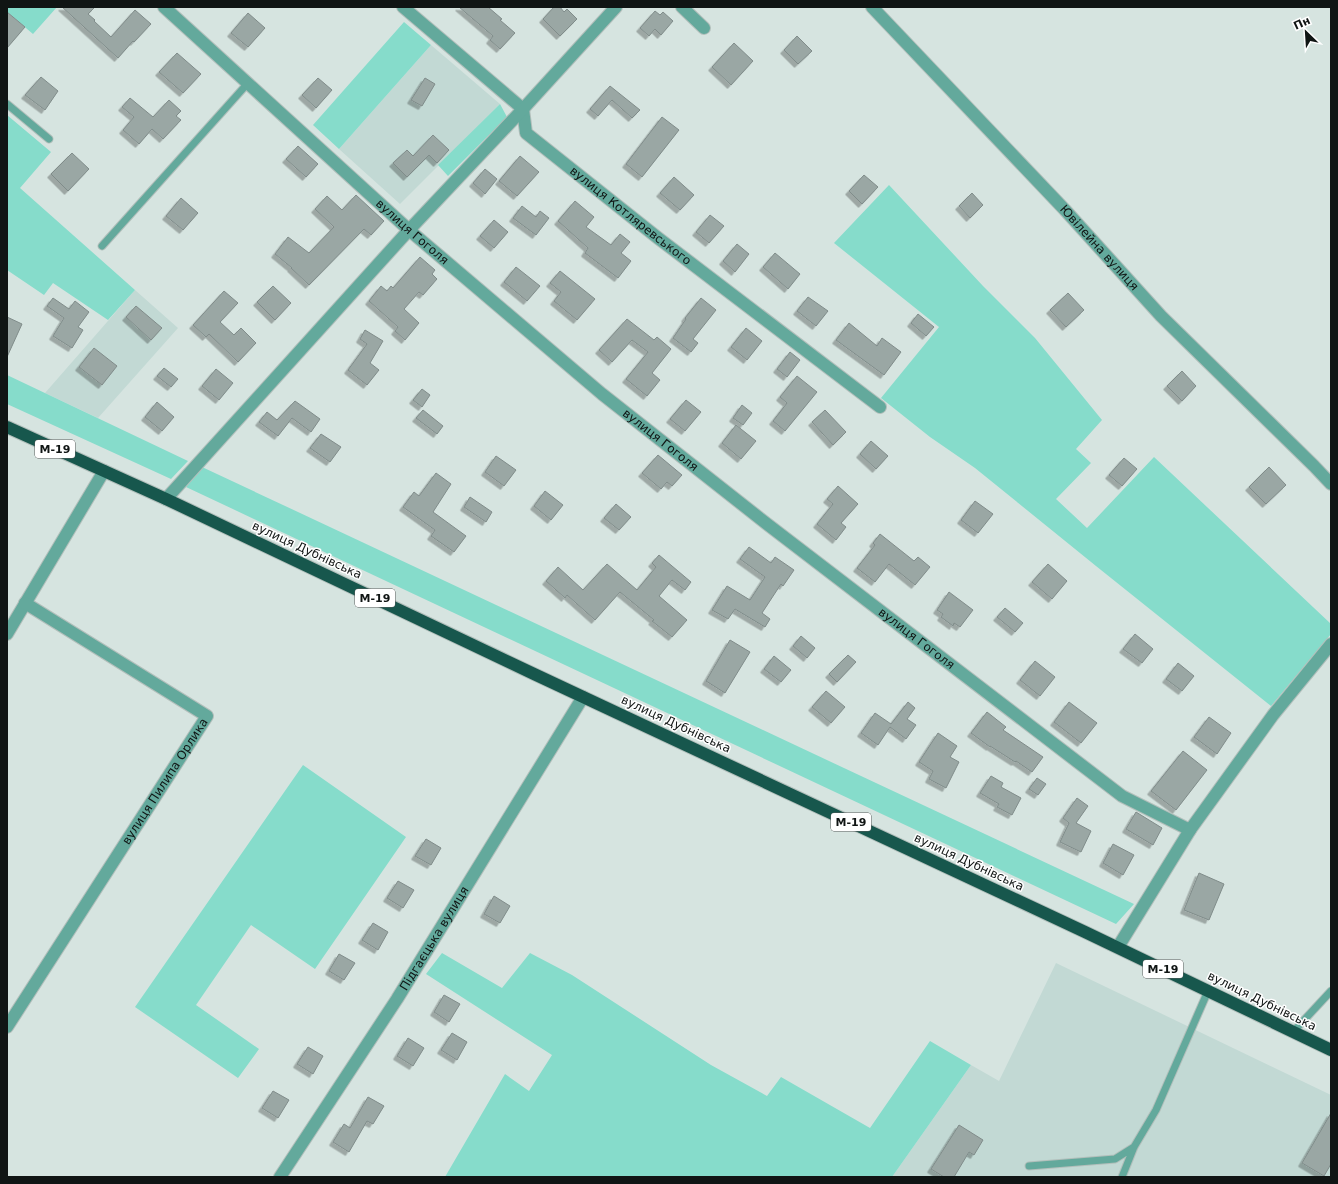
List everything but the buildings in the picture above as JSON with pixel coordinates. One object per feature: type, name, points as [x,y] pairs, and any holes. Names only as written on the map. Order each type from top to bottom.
[{"type":"highway","name":"вулиця Дубнівська","points":[[7,427],[166,499],[1331,1050]]},
{"type":"street","name":"вулиця Гоголя","points":[[164,7],[408,230],[602,394],[786,538],[1122,796],[1190,830]]},
{"type":"street","points":[[403,7],[523,109]]},
{"type":"street","points":[[166,499],[408,230],[523,109],[616,7]]},
{"type":"street","points":[[682,7],[704,28]]},
{"type":"street","name":"Ювілейна вулиця","points":[[872,7],[1065,210],[1161,316],[1331,484]]},
{"type":"street","name":"вулиця Котляревського","points":[[523,109],[526,133],[658,238],[880,407]]},
{"type":"street","points":[[7,634],[104,470]]},
{"type":"street","name":"вулиця Пилипа Орлика","points":[[7,1027],[207,716],[25,603]]},
{"type":"street","points":[[1118,948],[1190,830],[1273,716],[1331,644]]},
{"type":"street","name":"Підгаєцька вулиця","points":[[280,1177],[397,999],[583,696]]},
{"type":"lane","points":[[102,246],[248,83]]},
{"type":"lane","points":[[7,104],[48,139]]},
{"type":"lane","points":[[1122,1177],[1134,1147],[1156,1110],[1208,991]]},
{"type":"lane","points":[[1293,1032],[1331,991]]},
{"type":"lane","points":[[1030,1166],[1115,1159],[1134,1147]]},
{"type":"shaded area","points":[[431,45],[500,104],[400,204],[339,149]]},
{"type":"shaded area","points":[[135,290],[178,328],[98,418],[45,393]]},
{"type":"shaded area","points":[[1056,963],[1331,1095],[1331,1177],[892,1177],[971,1065],[999,1081]]},
{"type":"green space","points":[[7,7],[57,7],[33,34],[7,12]]},
{"type":"green space","points":[[404,22],[431,45],[339,149],[313,125]]},
{"type":"green space","points":[[500,104],[507,117],[448,176],[438,165]]},
{"type":"green space","points":[[7,115],[51,152],[20,188],[135,290],[108,320],[53,283],[44,295],[7,270]]},
{"type":"green space","points":[[889,185],[983,286],[1035,338],[1102,420],[1076,449],[1091,463],[1056,499],[1087,528],[1154,457],[1331,624],[1331,634],[1271,706],[975,468],[930,437],[881,398],[939,327],[834,243]]},
{"type":"green space","points":[[7,375],[188,461],[171,479],[7,404]]},
{"type":"green space","points":[[202,467],[1134,904],[1116,924],[186,487]]},
{"type":"green space","points":[[303,765],[406,837],[315,969],[251,925],[196,1005],[259,1049],[238,1078],[135,1007]]},
{"type":"green space","points":[[442,953],[502,988],[530,953],[572,975],[711,1065],[767,1096],[781,1077],[870,1128],[930,1041],[971,1065],[892,1177],[445,1177],[505,1074],[529,1091],[552,1055],[426,974]]}]
